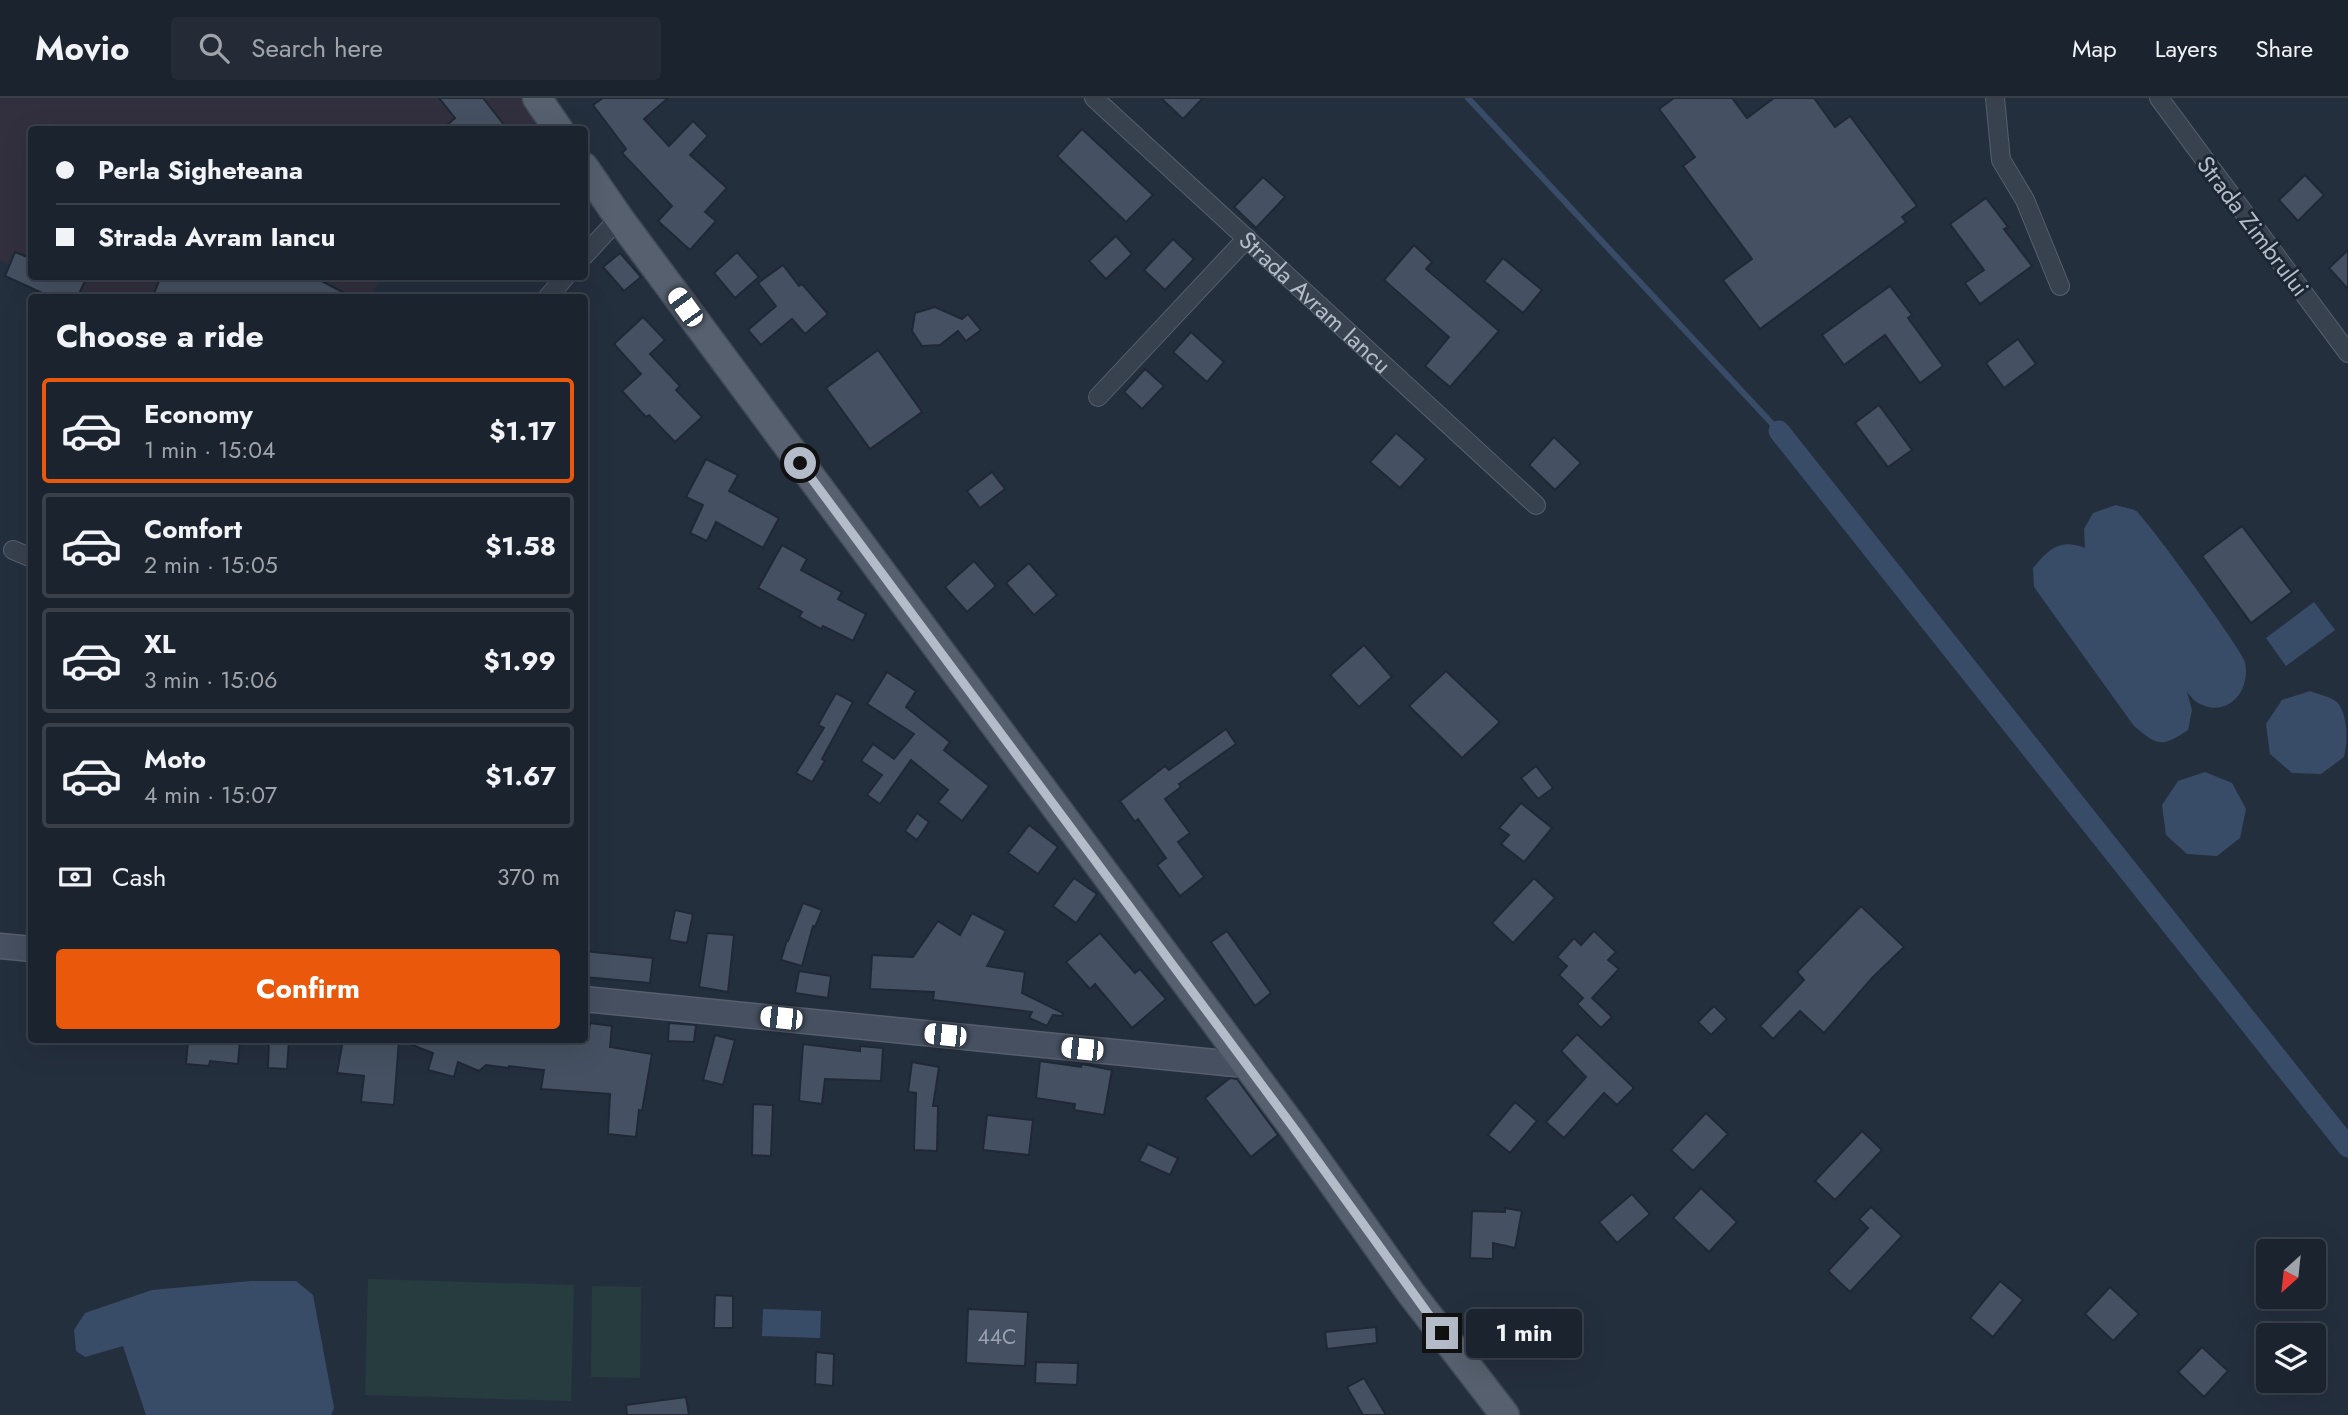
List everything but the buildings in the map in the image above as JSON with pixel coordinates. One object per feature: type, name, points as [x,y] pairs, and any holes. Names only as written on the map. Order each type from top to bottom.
[{"type":"main road","points":[[537,98],[556,126]]},
{"type":"main road","points":[[588,173],[1351,1206],[1410,1292],[1505,1415]]},
{"type":"main road","points":[[0,947],[28,949]]},
{"type":"main road","points":[[588,999],[1245,1065]]},
{"type":"street","name":"Strada Avram Iancu","points":[[1094,98],[1536,505]]},
{"type":"street","points":[[1995,98],[2001,160],[2025,200],[2060,286]]},
{"type":"street","name":"Strada Zimbrului","points":[[2159,98],[2348,353]]},
{"type":"street","points":[[588,252],[619,218]]},
{"type":"street","points":[[1098,397],[1247,238]]},
{"type":"street","points":[[550,294],[563,280]]},
{"type":"street","points":[[13,550],[28,556]]},
{"type":"shaded area","points":[[0,98],[523,98],[538,118],[529,126],[28,126],[28,275],[0,260]]},
{"type":"shaded area","points":[[37,280],[380,280],[373,294],[63,294]]},
{"type":"green space","points":[[368,1279],[574,1285],[571,1401],[365,1395]]},
{"type":"green space","points":[[592,1286],[641,1287],[640,1378],[591,1377]]},
{"type":"water","points":[[2116,505],[2136,511],[2144,519],[2213,612],[2245,662],[2246,673],[2241,692],[2228,705],[2209,707],[2197,702],[2187,692],[2192,710],[2188,730],[2165,742],[2149,738],[2134,726],[2034,587],[2033,568],[2044,555],[2062,545],[2085,548],[2084,529],[2093,513]]},
{"type":"water","points":[[2314,602],[2335,630],[2286,666],[2266,638]]},
{"type":"water","points":[[2310,691],[2334,700],[2341,707],[2346,728],[2344,757],[2321,774],[2292,773],[2270,754],[2266,724],[2282,700]]},
{"type":"water","points":[[2205,772],[2232,783],[2246,809],[2240,838],[2217,856],[2187,854],[2166,835],[2162,805],[2178,781]]},
{"type":"water","points":[[251,1281],[296,1281],[313,1295],[334,1408],[331,1415],[146,1415],[123,1346],[85,1357],[76,1351],[74,1330],[85,1313],[152,1290]]},
{"type":"water","points":[[763,1309],[821,1311],[820,1338],[762,1336]]},
{"type":"waterway","points":[[1468,98],[1779,431]]},
{"type":"waterway","points":[[1779,431],[2348,1147]]},
{"type":"route","points":[[800,463],[1293,1127],[1442,1333]]}]
